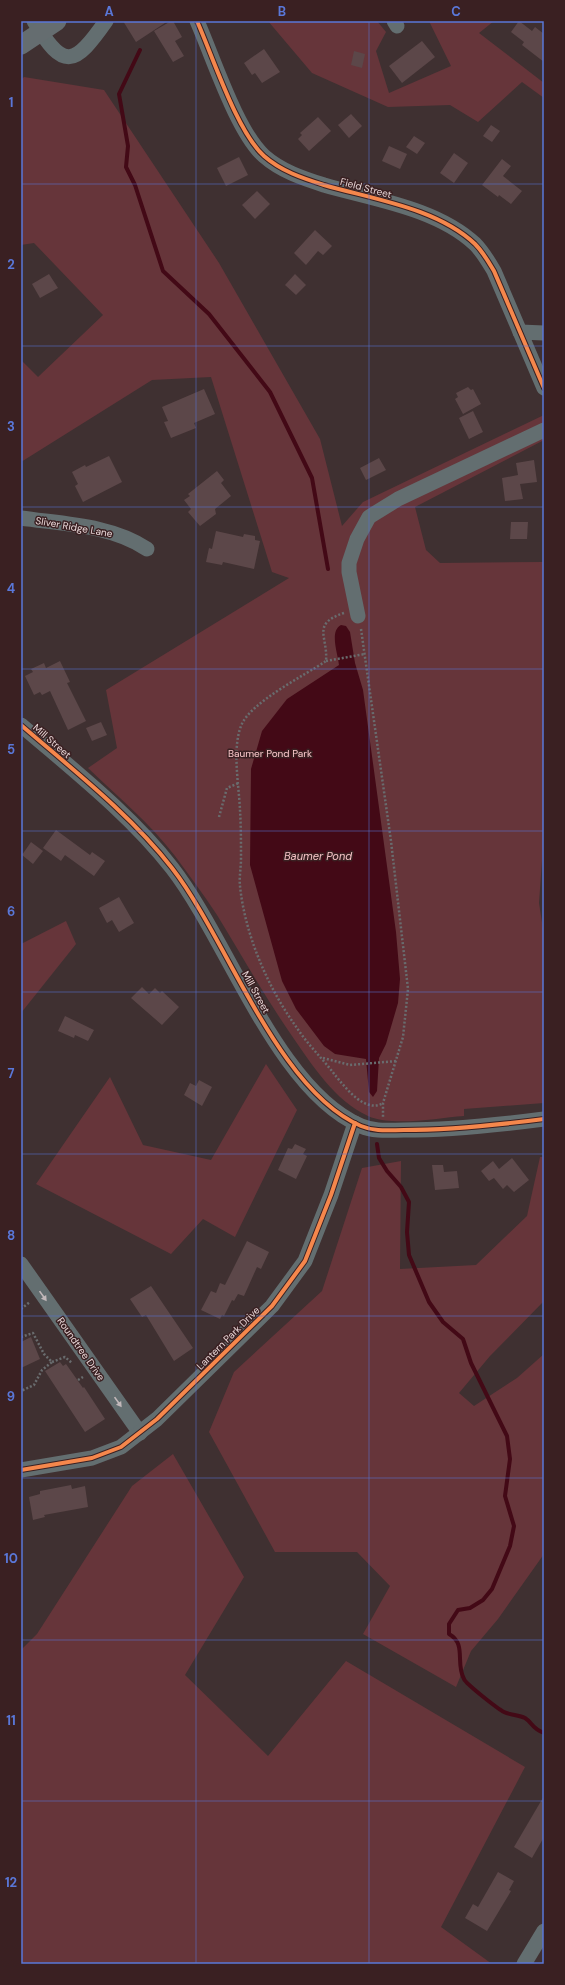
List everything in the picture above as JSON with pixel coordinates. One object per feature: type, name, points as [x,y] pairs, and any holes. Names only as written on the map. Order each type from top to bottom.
[{"type":"main road","points":[[21,45],[37,26],[57,21]]},
{"type":"street","points":[[37,26],[56,51],[63,57],[71,57],[78,54],[91,42],[106,21]]},
{"type":"street","name":"Field Street","points":[[197,21],[238,116],[248,135],[264,156],[281,168],[302,178],[404,207],[447,224],[463,234],[486,256],[544,388]]},
{"type":"street","points":[[520,332],[544,332]]},
{"type":"street","points":[[357,613],[349,572],[349,563],[357,539],[370,517],[398,499],[544,430]]},
{"type":"street","name":"Sliver Ridge Lane","points":[[21,518],[78,526],[123,536],[147,549]]},
{"type":"street","name":"Mill Street","points":[[21,725],[108,801],[172,868],[205,916],[251,1001],[284,1054],[322,1099],[355,1123],[371,1129],[416,1130],[506,1124],[544,1119]]},
{"type":"street","name":"Lantern Park Drive","points":[[21,1470],[92,1458],[121,1447],[140,1433],[267,1311],[292,1281],[305,1261],[355,1123]]},
{"type":"street","name":"Roundtree Drive","points":[[21,1264],[140,1433]]},
{"type":"street","points":[[524,1964],[544,1931]]},
{"type":"path","points":[[326,661],[327,653],[323,633],[325,623],[332,617],[357,613],[365,654],[405,954],[408,989],[403,1037],[383,1103],[383,1120]]},
{"type":"path","points":[[365,654],[326,661],[262,702],[249,712],[241,726],[237,742],[241,858],[240,884],[244,915],[265,973],[278,999],[296,1028],[356,1098],[369,1106],[375,1106],[383,1103]]},
{"type":"path","points":[[219,817],[227,788],[238,783]]},
{"type":"path","points":[[322,1058],[350,1065],[396,1061]]},
{"type":"path","points":[[21,1337],[33,1333],[44,1354],[52,1362]]},
{"type":"path","points":[[21,1391],[34,1385],[42,1370],[52,1362],[65,1357],[74,1364]]},
{"type":"path","points":[[78,1380],[84,1376],[80,1372]]},
{"type":"green space","points":[[268,21],[377,21],[386,32],[376,51],[389,93],[451,66],[429,21],[494,21],[479,33],[544,83],[544,98],[522,82],[478,122],[450,105],[388,107],[312,73]]},
{"type":"green space","name":"Baumer Pond Park","points":[[24,77],[104,90],[219,263],[320,439],[342,526],[363,502],[544,415],[544,440],[415,507],[426,550],[440,563],[544,562],[544,833],[539,903],[544,935],[544,1103],[464,1109],[464,1116],[415,1121],[390,1121],[368,1116],[345,1101],[316,1070],[292,1036],[217,915],[175,856],[155,832],[88,768],[117,748],[106,690],[289,578],[272,572],[211,377],[152,380],[21,462],[21,360],[38,377],[103,315],[34,243],[21,245],[21,80]]},
{"type":"green space","points":[[66,921],[76,944],[21,1013],[21,944]]},
{"type":"green space","points":[[266,1064],[297,1110],[235,1237],[203,1219],[171,1254],[36,1184],[110,1077],[143,1145],[211,1160]]},
{"type":"green space","points":[[540,1157],[544,1157],[544,1301],[490,1356],[459,1393],[474,1406],[517,1378],[544,1354],[544,1554],[498,1619],[471,1651],[456,1687],[363,1634],[390,1586],[357,1552],[275,1552],[209,1432],[234,1372],[322,1291],[362,1168],[401,1161],[400,1269],[476,1265],[527,1216]]},
{"type":"green space","points":[[173,1454],[244,1577],[185,1675],[268,1756],[346,1661],[525,1767],[441,1927],[492,1964],[21,1964],[21,1650],[37,1634],[132,1486]]},
{"type":"water","name":"Baumer Pond","points":[[341,625],[346,626],[350,632],[355,663],[363,690],[396,932],[400,979],[398,1003],[386,1044],[379,1058],[377,1091],[373,1097],[369,1092],[366,1059],[335,1054],[324,1046],[296,1009],[282,981],[250,865],[251,769],[262,731],[287,699],[339,665],[335,643],[335,632]]},
{"type":"building","points":[[123,21],[168,21],[136,42]]},
{"type":"building","points":[[173,21],[182,37],[175,41],[184,56],[173,62],[154,31]]},
{"type":"building","points":[[519,21],[532,31],[535,27],[544,34],[544,62],[522,45],[524,42],[511,32]]},
{"type":"building","points":[[422,41],[435,57],[402,83],[389,66]]},
{"type":"building","points":[[264,49],[280,72],[262,83],[255,73],[252,75],[244,63]]},
{"type":"building","points":[[354,51],[365,54],[362,68],[351,65]]},
{"type":"building","points":[[351,114],[362,126],[349,138],[338,125]]},
{"type":"building","points":[[318,117],[331,131],[309,151],[298,139],[302,135],[300,133]]},
{"type":"building","points":[[491,125],[500,131],[492,142],[483,136]]},
{"type":"building","points":[[414,136],[425,143],[417,154],[406,147]]},
{"type":"building","points":[[389,146],[407,154],[400,169],[382,161]]},
{"type":"building","points":[[454,153],[468,163],[454,183],[440,173]]},
{"type":"building","points":[[239,157],[248,175],[226,186],[217,168]]},
{"type":"building","points":[[502,159],[511,166],[503,176],[522,191],[511,204],[499,195],[498,197],[482,185]]},
{"type":"building","points":[[257,191],[270,204],[255,219],[242,205]]},
{"type":"building","points":[[315,230],[332,246],[323,255],[318,251],[306,265],[294,253]]},
{"type":"building","points":[[49,274],[58,288],[40,298],[32,284]]},
{"type":"building","points":[[295,274],[306,285],[296,295],[285,285]]},
{"type":"building","points":[[468,387],[471,390],[473,389],[481,404],[463,414],[455,399],[458,397],[456,393]]},
{"type":"building","points":[[204,389],[215,414],[194,423],[196,428],[171,438],[164,422],[168,421],[162,407]]},
{"type":"building","points":[[473,411],[483,432],[469,439],[459,418]]},
{"type":"building","points":[[109,456],[122,482],[83,502],[75,486],[78,484],[72,472],[85,465],[86,467]]},
{"type":"building","points":[[379,458],[386,470],[366,480],[360,468]]},
{"type":"building","points":[[534,460],[537,482],[520,484],[523,499],[505,501],[502,478],[518,475],[516,463]]},
{"type":"building","points":[[217,471],[224,480],[221,483],[231,496],[215,509],[216,514],[200,526],[188,512],[191,509],[184,500],[190,496],[188,494]]},
{"type":"building","points":[[511,522],[528,522],[527,539],[510,539]]},
{"type":"building","points":[[216,531],[243,537],[244,534],[255,536],[255,540],[260,541],[254,569],[223,562],[222,565],[206,562],[209,548],[212,549]]},
{"type":"building","points":[[60,661],[70,682],[67,683],[86,721],[68,730],[50,691],[42,695],[40,692],[34,695],[25,676],[33,672],[31,669],[44,663],[46,668]]},
{"type":"building","points":[[101,722],[107,735],[92,741],[86,728]]},
{"type":"building","points":[[56,830],[90,855],[92,852],[105,861],[94,876],[65,855],[61,861],[43,848]]},
{"type":"building","points":[[31,842],[43,851],[33,864],[22,855]]},
{"type":"building","points":[[119,897],[134,923],[119,932],[112,920],[107,923],[99,908]]},
{"type":"building","points":[[142,987],[149,994],[155,988],[160,993],[162,991],[179,1007],[162,1025],[131,998]]},
{"type":"building","points":[[65,1016],[94,1030],[88,1041],[75,1035],[74,1038],[58,1031]]},
{"type":"building","points":[[199,1080],[212,1087],[202,1106],[184,1095],[190,1083],[196,1086]]},
{"type":"building","points":[[295,1144],[306,1149],[303,1154],[307,1156],[296,1179],[278,1170],[288,1148],[292,1149]]},
{"type":"building","points":[[512,1158],[529,1180],[514,1192],[507,1185],[503,1189],[494,1178],[489,1181],[481,1171],[493,1161],[499,1169]]},
{"type":"building","points":[[432,1165],[443,1165],[444,1172],[457,1171],[459,1188],[435,1190]]},
{"type":"building","points":[[247,1241],[269,1252],[261,1269],[257,1267],[244,1296],[238,1294],[234,1301],[232,1300],[224,1316],[222,1315],[220,1319],[201,1310],[211,1291],[216,1293],[220,1283],[225,1285]]},
{"type":"building","points":[[151,1286],[193,1348],[174,1361],[146,1315],[142,1317],[130,1299]]},
{"type":"building","points":[[31,1337],[40,1359],[21,1368],[21,1342]]},
{"type":"building","points":[[60,1362],[63,1366],[66,1364],[83,1388],[84,1387],[105,1419],[85,1432],[45,1371]]},
{"type":"building","points":[[71,1485],[72,1489],[85,1486],[88,1507],[44,1515],[45,1517],[33,1520],[29,1497],[40,1494],[40,1491]]},
{"type":"building","points":[[544,1796],[544,1837],[532,1858],[514,1847]]},
{"type":"building","points":[[498,1872],[514,1881],[509,1890],[511,1891],[487,1931],[465,1918],[473,1904],[478,1907]]},
{"type":"waterway","points":[[140,50],[119,94],[128,146],[126,167],[135,185],[163,271],[209,314],[270,392],[312,478],[328,569]]},
{"type":"waterway","points":[[377,1144],[379,1158],[387,1171],[401,1187],[409,1202],[407,1232],[409,1255],[429,1302],[443,1322],[463,1339],[471,1363],[507,1436],[510,1459],[505,1496],[514,1526],[510,1546],[492,1589],[483,1600],[470,1608],[458,1610],[449,1624],[449,1634],[458,1643],[460,1667],[466,1682],[501,1710],[506,1713],[525,1718],[534,1727],[544,1733]]},
{"type":"cycle path","points":[[197,21],[235,112],[244,130],[254,145],[264,156],[277,166],[308,180],[383,200],[423,213],[460,232],[475,244],[483,253],[494,271],[544,388]]},
{"type":"cycle path","points":[[21,725],[120,811],[156,848],[193,898],[279,1048],[304,1081],[331,1108],[361,1126],[382,1130],[457,1128],[544,1119]]},
{"type":"cycle path","points":[[21,1470],[92,1458],[121,1447],[157,1419],[272,1306],[305,1261],[331,1195],[355,1123]]}]
